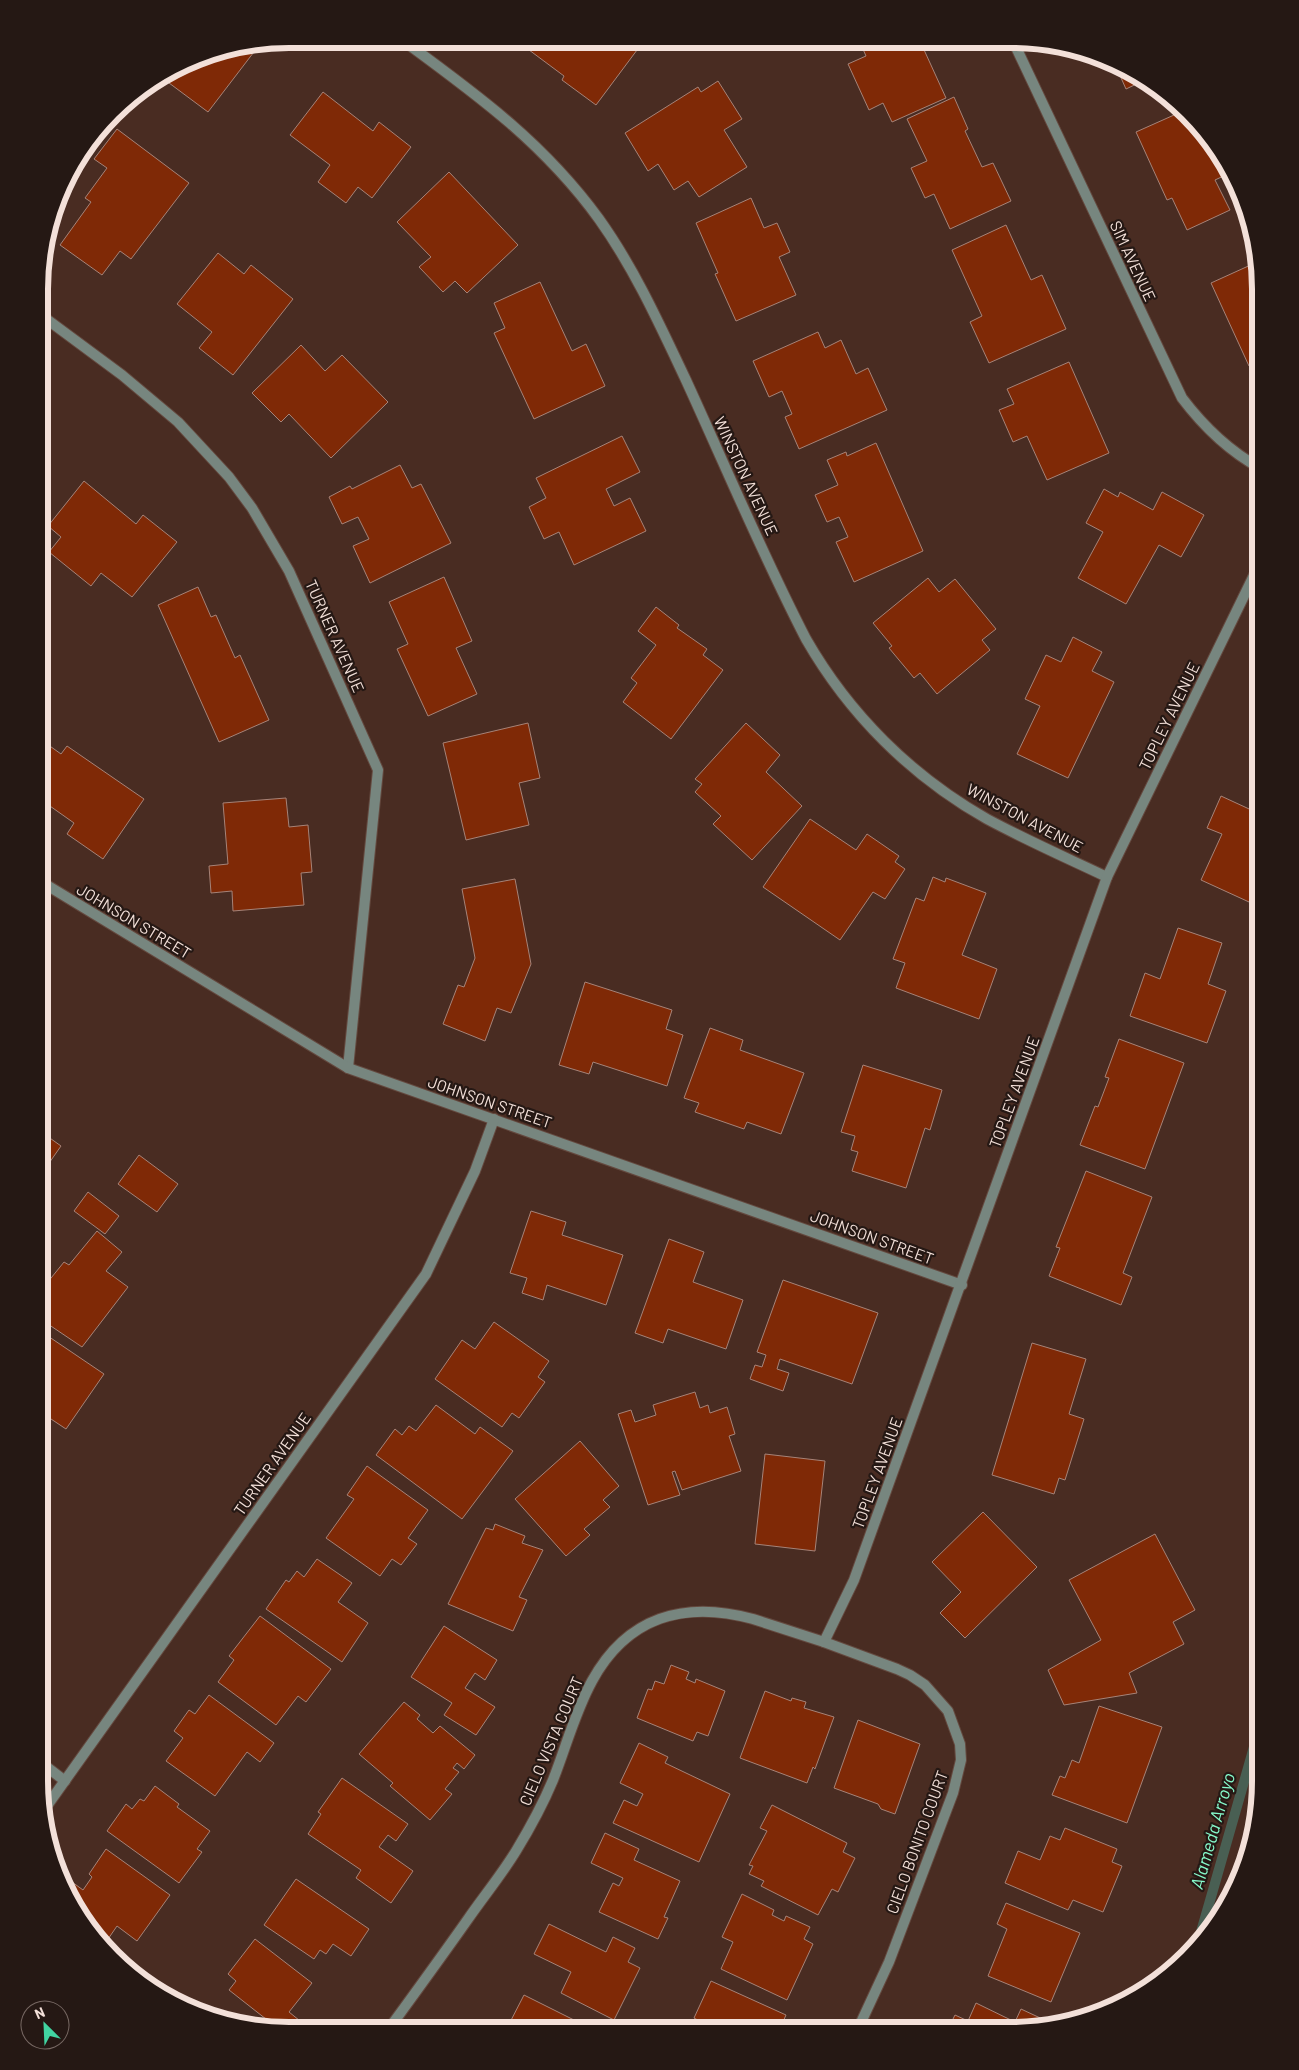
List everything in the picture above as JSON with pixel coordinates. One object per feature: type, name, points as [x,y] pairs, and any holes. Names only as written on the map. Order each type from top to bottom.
[{"type":"street","name":"WINSTON AVENUE","points":[[413,48],[475,93],[530,139],[598,218],[635,276],[663,331],[802,631],[819,662],[851,707],[869,727],[912,766],[961,803],[988,819],[1107,877]]},
{"type":"street","name":"SIM AVENUE","points":[[1016,48],[1172,381],[1182,398],[1212,433],[1228,448],[1252,463]]},
{"type":"street","name":"TURNER AVENUE","points":[[48,320],[122,375],[178,422],[229,477],[252,508],[290,572],[378,770],[348,1068]]},
{"type":"street","name":"TOPLEY AVENUE","points":[[824,1642],[854,1580],[962,1285],[1107,877],[1252,579]]},
{"type":"street","name":"JOHNSON STREET","points":[[48,886],[348,1068],[962,1285]]},
{"type":"street","name":"TURNER AVENUE","points":[[49,1803],[426,1274],[475,1171],[494,1119]]},
{"type":"street","name":"CIELO VISTA COURT","points":[[394,2022],[516,1851],[553,1780],[591,1682],[610,1654],[622,1642],[653,1622],[670,1615],[703,1610],[736,1615],[824,1642]]},
{"type":"street","name":"CIELO BONITO COURT","points":[[824,1642],[897,1669],[925,1685],[948,1711],[960,1744],[961,1760],[953,1793],[889,1962],[861,2022]]},
{"type":"street","points":[[48,1768],[65,1781]]},
{"type":"building","points":[[526,48],[639,48],[596,105],[562,80],[564,76]]},
{"type":"building","points":[[862,48],[923,48],[946,98],[892,122],[883,103],[869,110],[848,64],[866,56]]},
{"type":"building","points":[[255,50],[208,112],[166,81],[211,60]]},
{"type":"building","points":[[1119,73],[1137,84],[1126,89]]},
{"type":"building","points":[[718,81],[742,119],[724,130],[747,167],[699,197],[688,181],[674,190],[658,164],[648,171],[625,133],[698,87],[701,92]]},
{"type":"building","points":[[323,92],[373,131],[379,122],[411,147],[372,198],[358,187],[346,203],[318,182],[330,165],[290,135]]},
{"type":"building","points":[[954,97],[968,129],[965,131],[982,167],[993,163],[1011,201],[950,229],[934,194],[925,198],[911,168],[927,161],[907,119]]},
{"type":"building","points":[[1177,114],[1202,142],[1224,176],[1215,180],[1230,210],[1187,230],[1172,198],[1167,200],[1136,132]]},
{"type":"building","points":[[117,129],[189,183],[131,259],[120,251],[102,275],[60,245],[91,202],[85,198],[107,168],[94,159]]},
{"type":"building","points":[[449,172],[518,245],[467,293],[455,281],[443,292],[419,267],[431,257],[397,222]]},
{"type":"building","points":[[751,198],[764,228],[777,223],[790,252],[779,257],[796,295],[736,321],[715,274],[718,273],[696,223]]},
{"type":"building","points":[[1006,225],[1031,280],[1042,275],[1066,329],[989,363],[970,322],[982,316],[952,250]]},
{"type":"building","points":[[218,253],[244,274],[251,265],[293,299],[233,375],[199,348],[212,332],[177,304]]},
{"type":"building","points":[[1250,265],[1252,288],[1252,365],[1249,366],[1211,283]]},
{"type":"building","points":[[540,282],[572,351],[586,344],[605,386],[534,419],[494,333],[505,328],[494,303]]},
{"type":"building","points":[[818,332],[825,348],[841,340],[856,374],[868,368],[887,410],[799,449],[785,417],[792,414],[782,391],[769,397],[753,361]]},
{"type":"building","points":[[301,345],[325,371],[342,355],[388,402],[331,458],[289,414],[281,422],[252,393]]},
{"type":"building","points":[[1069,362],[1109,453],[1047,480],[1027,436],[1013,442],[999,410],[1014,404],[1007,389]]},
{"type":"building","points":[[622,436],[640,472],[606,489],[614,506],[630,498],[646,531],[574,565],[559,532],[544,539],[529,507],[546,498],[536,478]]},
{"type":"building","points":[[876,443],[923,551],[854,582],[836,542],[848,537],[839,517],[827,522],[815,495],[838,485],[827,460],[846,452],[847,456]]},
{"type":"building","points":[[400,465],[412,488],[421,484],[451,543],[370,583],[353,546],[369,539],[358,517],[342,524],[329,497],[350,486],[352,489]]},
{"type":"building","points":[[84,481],[136,524],[143,515],[177,542],[132,597],[101,573],[91,586],[49,552],[61,537],[48,526]]},
{"type":"building","points":[[1104,489],[1118,497],[1120,492],[1153,510],[1162,492],[1204,515],[1181,557],[1159,545],[1126,604],[1078,578],[1103,532],[1086,523]]},
{"type":"building","points":[[444,577],[472,641],[456,648],[477,694],[428,716],[397,649],[408,644],[389,602]]},
{"type":"building","points":[[928,578],[939,592],[955,579],[996,629],[982,640],[990,650],[937,694],[920,673],[914,678],[889,648],[892,646],[873,623]]},
{"type":"building","points":[[198,587],[211,617],[216,615],[235,658],[240,655],[269,720],[219,742],[158,605]]},
{"type":"building","points":[[656,607],[679,625],[677,628],[707,649],[703,655],[723,670],[671,739],[623,702],[637,683],[631,678],[656,645],[638,631]]},
{"type":"building","points":[[1073,637],[1102,652],[1092,671],[1114,682],[1068,778],[1017,754],[1040,706],[1025,699],[1046,655],[1061,662]]},
{"type":"building","points":[[528,723],[540,778],[519,783],[529,825],[466,840],[443,743]]},
{"type":"building","points":[[746,723],[780,755],[766,772],[802,806],[752,860],[713,824],[721,816],[695,792],[702,784],[695,779]]},
{"type":"building","points":[[48,745],[61,754],[67,746],[144,799],[103,859],[67,834],[74,823],[48,805]]},
{"type":"building","points":[[1221,796],[1252,810],[1252,903],[1201,880],[1222,834],[1207,828]]},
{"type":"building","points":[[286,798],[289,827],[308,825],[312,872],[301,873],[304,905],[233,911],[232,891],[211,893],[209,866],[228,864],[223,803]]},
{"type":"building","points":[[810,819],[856,850],[867,834],[899,856],[895,862],[905,869],[885,899],[873,892],[840,940],[763,887]]},
{"type":"building","points":[[933,877],[945,882],[946,878],[986,893],[962,955],[997,969],[979,1019],[896,988],[905,963],[893,959],[916,898],[924,901]]},
{"type":"building","points":[[515,879],[531,964],[511,1013],[497,1008],[485,1041],[443,1024],[458,985],[464,987],[475,958],[462,889]]},
{"type":"building","points":[[1178,928],[1222,943],[1208,984],[1226,991],[1207,1043],[1130,1016],[1145,973],[1160,979]]},
{"type":"building","points":[[585,982],[672,1010],[666,1029],[683,1035],[667,1086],[593,1062],[589,1074],[559,1065]]},
{"type":"building","points":[[710,1028],[743,1040],[740,1050],[804,1073],[781,1134],[747,1122],[744,1129],[695,1112],[699,1103],[684,1098]]},
{"type":"building","points":[[1119,1039],[1184,1063],[1145,1169],[1080,1145],[1095,1106],[1098,1107],[1109,1078],[1105,1077]]},
{"type":"building","points":[[863,1065],[942,1090],[930,1130],[925,1128],[906,1188],[852,1171],[858,1152],[851,1150],[855,1136],[841,1132]]},
{"type":"building","points":[[48,1137],[61,1146],[48,1165]]},
{"type":"building","points":[[139,1155],[178,1184],[157,1212],[118,1184]]},
{"type":"building","points":[[1086,1171],[1152,1197],[1123,1273],[1132,1277],[1121,1305],[1049,1276],[1060,1248],[1056,1247]]},
{"type":"building","points":[[88,1192],[119,1216],[105,1234],[74,1211]]},
{"type":"building","points":[[531,1211],[566,1222],[562,1235],[623,1255],[606,1305],[547,1285],[543,1300],[522,1293],[527,1278],[510,1273]]},
{"type":"building","points":[[97,1231],[122,1252],[106,1271],[128,1287],[82,1347],[48,1324],[48,1282],[64,1262],[69,1265]]},
{"type":"building","points":[[669,1239],[704,1252],[693,1282],[743,1300],[726,1349],[668,1329],[663,1343],[635,1333]]},
{"type":"building","points":[[783,1280],[878,1313],[852,1384],[780,1359],[777,1369],[789,1373],[783,1391],[750,1379],[755,1365],[762,1367],[766,1355],[757,1352]]},
{"type":"building","points":[[494,1322],[549,1361],[538,1377],[545,1382],[519,1418],[512,1413],[502,1427],[435,1379],[462,1340],[475,1349]]},
{"type":"building","points":[[48,1336],[104,1374],[66,1429],[48,1417]]},
{"type":"building","points":[[1032,1343],[1086,1359],[1069,1414],[1084,1419],[1065,1480],[1059,1478],[1054,1494],[992,1475]]},
{"type":"building","points":[[695,1392],[700,1408],[708,1405],[710,1413],[727,1407],[735,1434],[729,1436],[741,1471],[682,1490],[675,1471],[672,1472],[680,1495],[648,1505],[618,1414],[631,1410],[635,1422],[656,1415],[653,1405]]},
{"type":"building","points":[[436,1405],[475,1434],[480,1427],[513,1451],[462,1519],[376,1455],[395,1429],[402,1435],[409,1426],[416,1431]]},
{"type":"building","points":[[580,1441],[619,1486],[603,1500],[610,1507],[584,1529],[590,1535],[566,1556],[515,1499]]},
{"type":"building","points":[[765,1454],[825,1461],[815,1551],[755,1544]]},
{"type":"building","points":[[367,1466],[428,1510],[408,1538],[417,1544],[401,1565],[392,1559],[380,1576],[326,1538],[354,1499],[347,1495]]},
{"type":"building","points":[[983,1512],[1037,1567],[965,1638],[940,1613],[961,1592],[932,1562]]},
{"type":"building","points":[[495,1524],[525,1536],[522,1543],[543,1550],[519,1597],[527,1600],[513,1631],[448,1604],[486,1528],[493,1530]]},
{"type":"building","points":[[1155,1534],[1195,1610],[1173,1622],[1184,1644],[1129,1673],[1137,1693],[1064,1705],[1048,1670],[1101,1640],[1069,1580]]},
{"type":"building","points":[[317,1559],[352,1583],[338,1602],[368,1623],[342,1662],[266,1609],[286,1580],[289,1582],[297,1571],[304,1577]]},
{"type":"building","points":[[260,1616],[331,1669],[306,1702],[298,1696],[276,1725],[218,1682],[234,1660],[229,1656]]},
{"type":"building","points":[[444,1626],[497,1660],[485,1680],[475,1673],[465,1688],[495,1707],[476,1735],[444,1715],[452,1703],[411,1677]]},
{"type":"building","points":[[671,1665],[689,1672],[686,1679],[695,1683],[696,1679],[725,1691],[708,1736],[697,1732],[693,1741],[637,1718],[648,1689],[652,1690],[655,1681],[664,1684]]},
{"type":"building","points":[[765,1691],[791,1701],[792,1698],[806,1702],[804,1708],[834,1717],[815,1769],[813,1767],[807,1783],[740,1758]]},
{"type":"building","points":[[209,1695],[274,1743],[260,1762],[247,1752],[215,1796],[166,1761],[183,1738],[174,1731],[189,1710],[195,1714]]},
{"type":"building","points":[[404,1702],[420,1715],[417,1719],[433,1733],[440,1726],[475,1755],[464,1769],[457,1763],[453,1768],[459,1772],[445,1789],[452,1794],[430,1820],[390,1786],[393,1783],[359,1754]]},
{"type":"building","points":[[1099,1706],[1162,1727],[1127,1823],[1052,1795],[1060,1776],[1065,1778],[1072,1760],[1079,1763]]},
{"type":"building","points":[[858,1720],[920,1744],[895,1814],[881,1809],[878,1804],[834,1788]]},
{"type":"building","points":[[639,1743],[668,1757],[665,1763],[730,1794],[699,1862],[613,1823],[624,1800],[637,1806],[643,1794],[620,1783]]},
{"type":"building","points":[[342,1778],[408,1824],[396,1841],[388,1835],[379,1847],[413,1871],[391,1903],[356,1878],[361,1870],[308,1834],[321,1814],[318,1812]]},
{"type":"building","points":[[155,1786],[179,1804],[177,1807],[210,1831],[197,1849],[202,1852],[179,1883],[107,1831],[126,1804],[132,1809],[140,1799],[144,1801]]},
{"type":"building","points":[[772,1805],[847,1843],[843,1852],[855,1858],[838,1892],[832,1889],[818,1915],[761,1886],[764,1881],[749,1874],[753,1866],[749,1865],[767,1831],[760,1828]]},
{"type":"building","points":[[1065,1828],[1117,1849],[1112,1862],[1122,1866],[1103,1912],[1073,1900],[1068,1910],[1005,1883],[1018,1851],[1040,1860],[1050,1836],[1060,1840]]},
{"type":"building","points":[[605,1833],[639,1849],[634,1860],[680,1881],[664,1917],[668,1918],[658,1939],[599,1912],[613,1883],[619,1886],[623,1878],[591,1863]]},
{"type":"building","points":[[106,1849],[170,1895],[137,1941],[117,1926],[107,1940],[88,1915],[70,1884],[72,1882],[83,1890],[92,1877],[89,1874]]},
{"type":"building","points":[[296,1879],[369,1929],[351,1956],[333,1944],[326,1954],[320,1950],[314,1959],[264,1925]]},
{"type":"building","points":[[742,1894],[774,1910],[772,1915],[784,1921],[786,1916],[810,1927],[804,1939],[813,1944],[787,2000],[721,1969],[733,1942],[722,1937]]},
{"type":"building","points":[[1006,1903],[1080,1933],[1051,2002],[988,1976],[1007,1929],[997,1924]]},
{"type":"building","points":[[549,1924],[606,1952],[613,1937],[635,1948],[628,1962],[640,1968],[614,2020],[561,1993],[571,1972],[534,1954]]},
{"type":"building","points":[[255,1939],[312,1983],[289,2012],[301,2022],[269,2022],[229,1990],[236,1981],[228,1974]]},
{"type":"building","points":[[711,1981],[786,2015],[783,2022],[701,2022],[694,2018]]},
{"type":"building","points":[[524,1995],[578,2022],[510,2022]]},
{"type":"building","points":[[976,2003],[1015,2022],[952,2022],[955,2015],[968,2021]]},
{"type":"building","points":[[1021,2009],[1044,2020],[1015,2022]]},
{"type":"waterway","name":"Alameda Arroyo","points":[[1202,1928],[1252,1754]]}]
